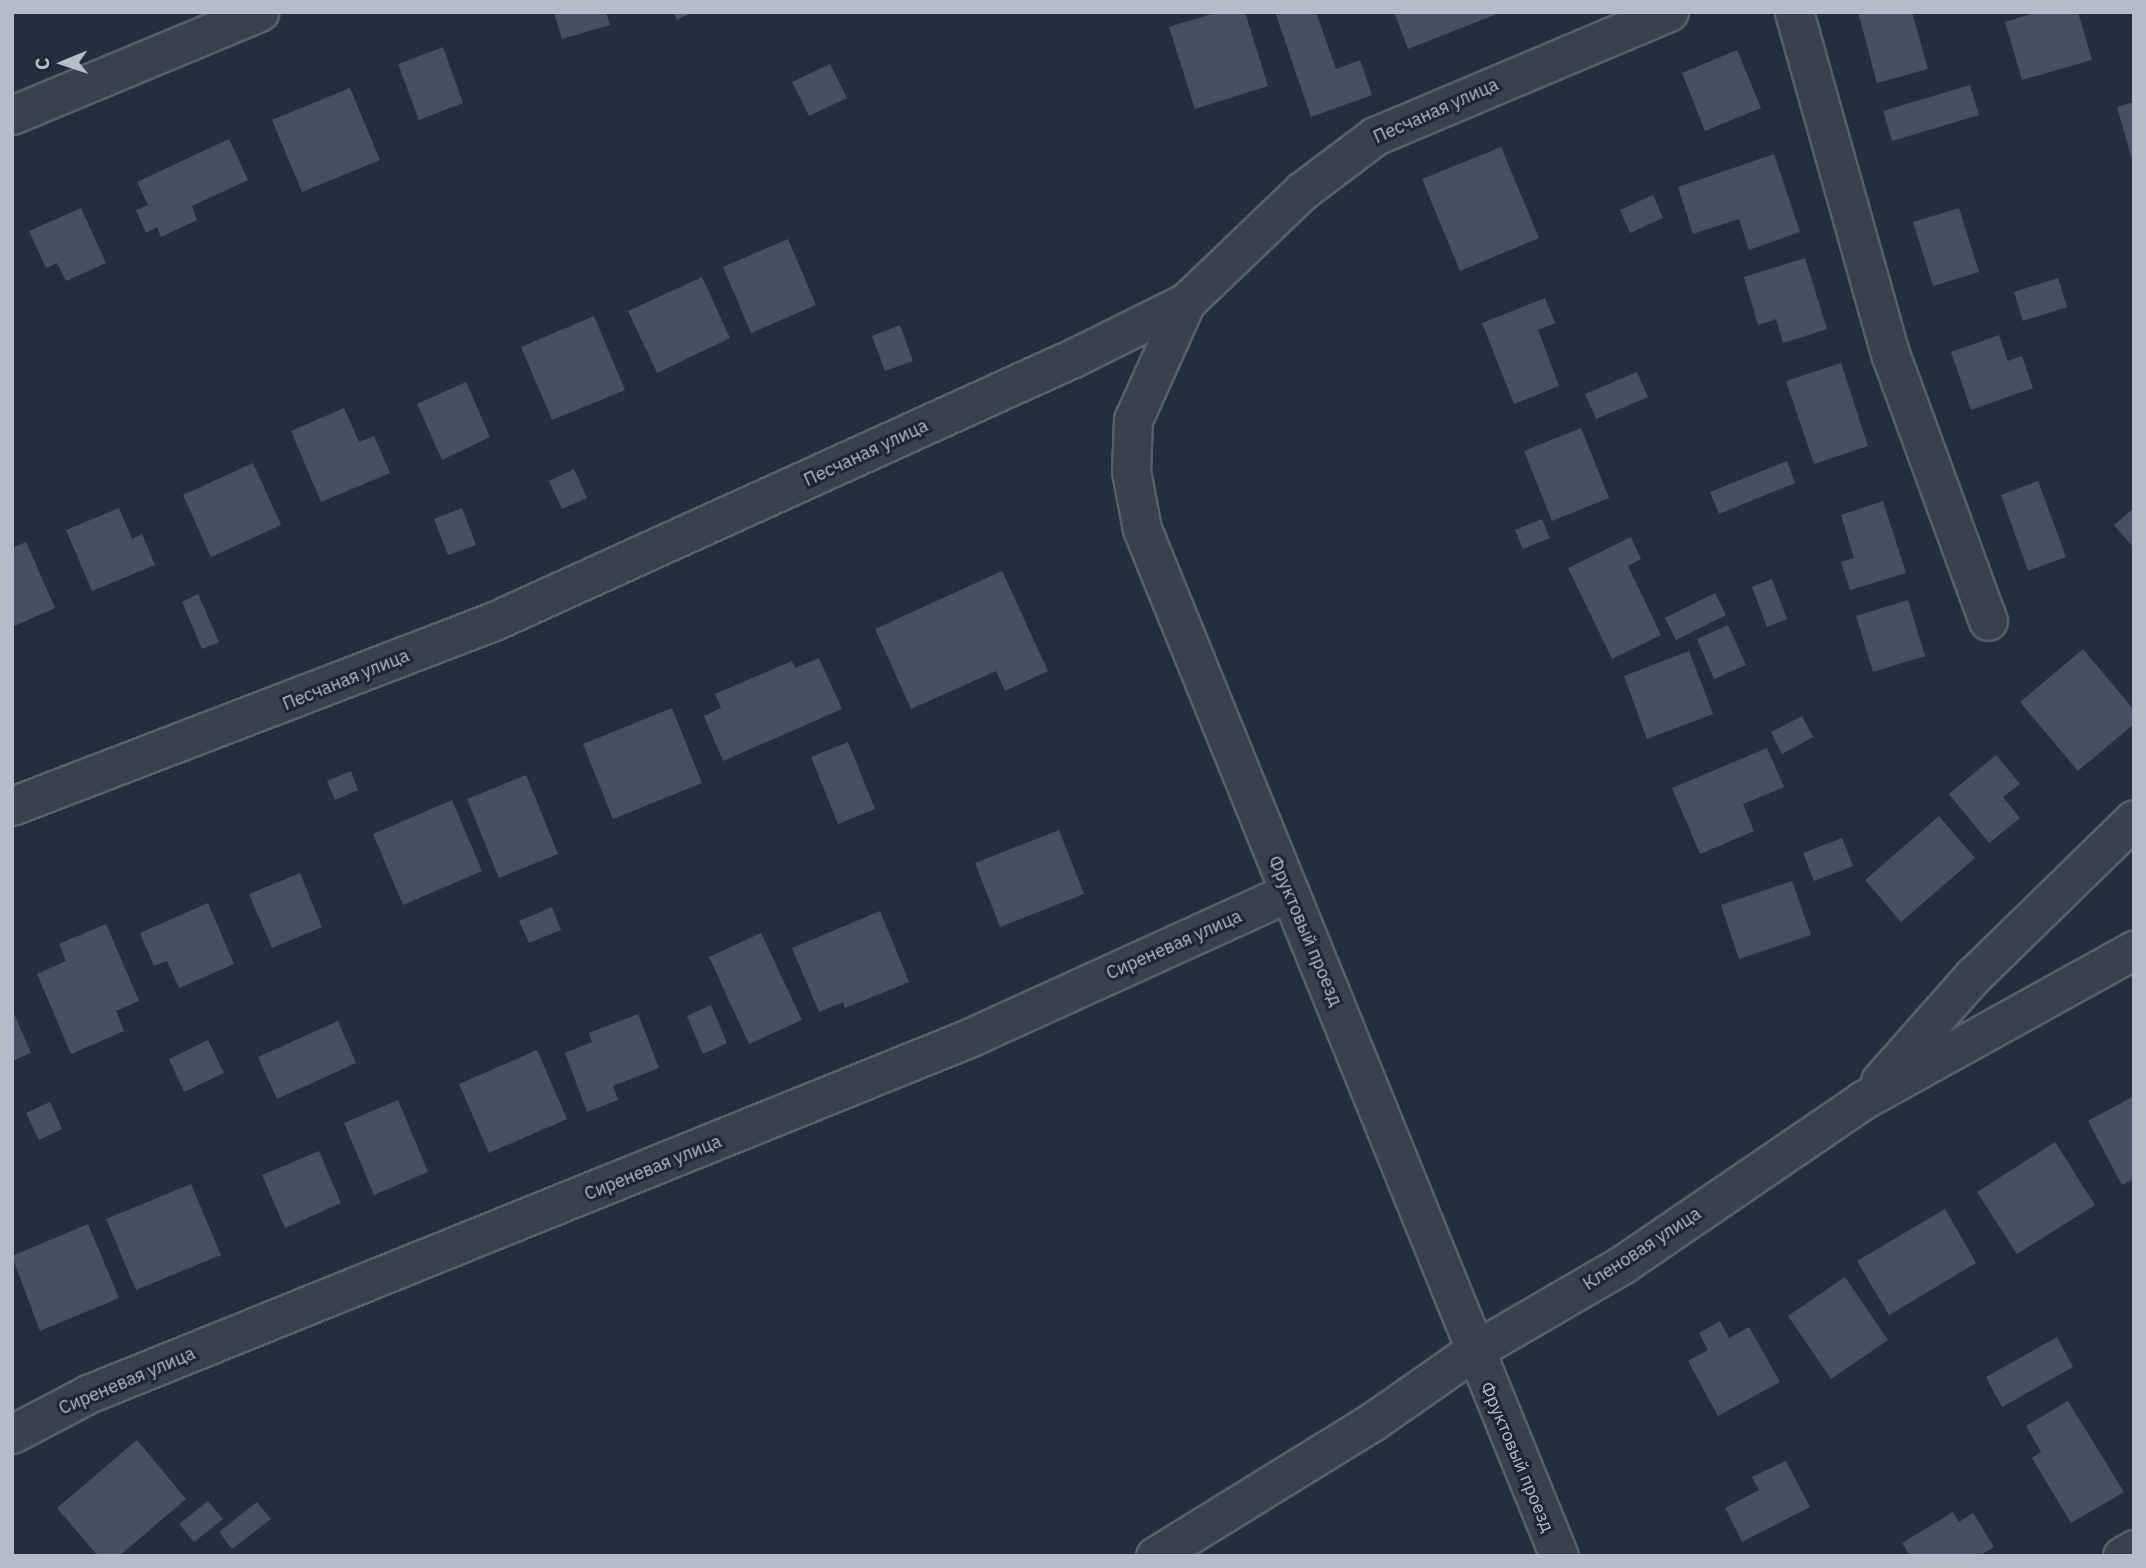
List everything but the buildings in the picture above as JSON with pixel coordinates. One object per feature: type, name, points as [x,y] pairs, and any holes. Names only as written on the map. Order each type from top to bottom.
[{"type":"street","points":[[12,115],[259,12]]},
{"type":"street","name":"Песчаная улица","points":[[12,807],[494,621],[1186,302],[1302,191],[1376,136],[1668,12]]},
{"type":"street","points":[[1794,12],[1891,356],[1988,621]]},
{"type":"street","name":"Фруктовый проезд","points":[[1186,302],[1135,410],[1130,443],[1135,501],[1164,589],[1289,892],[1472,1352],[1559,1556]]},
{"type":"street","points":[[1863,1100],[1972,977],[2134,819]]},
{"type":"street","name":"Сиреневая улица","points":[[12,1434],[88,1394],[969,1038],[1289,892]]},
{"type":"street","name":"Кленовая улица","points":[[1155,1556],[1372,1422],[1472,1352],[1623,1265],[1863,1100],[2134,950]]},
{"type":"street","points":[[2122,1556],[2134,1549]]}]
